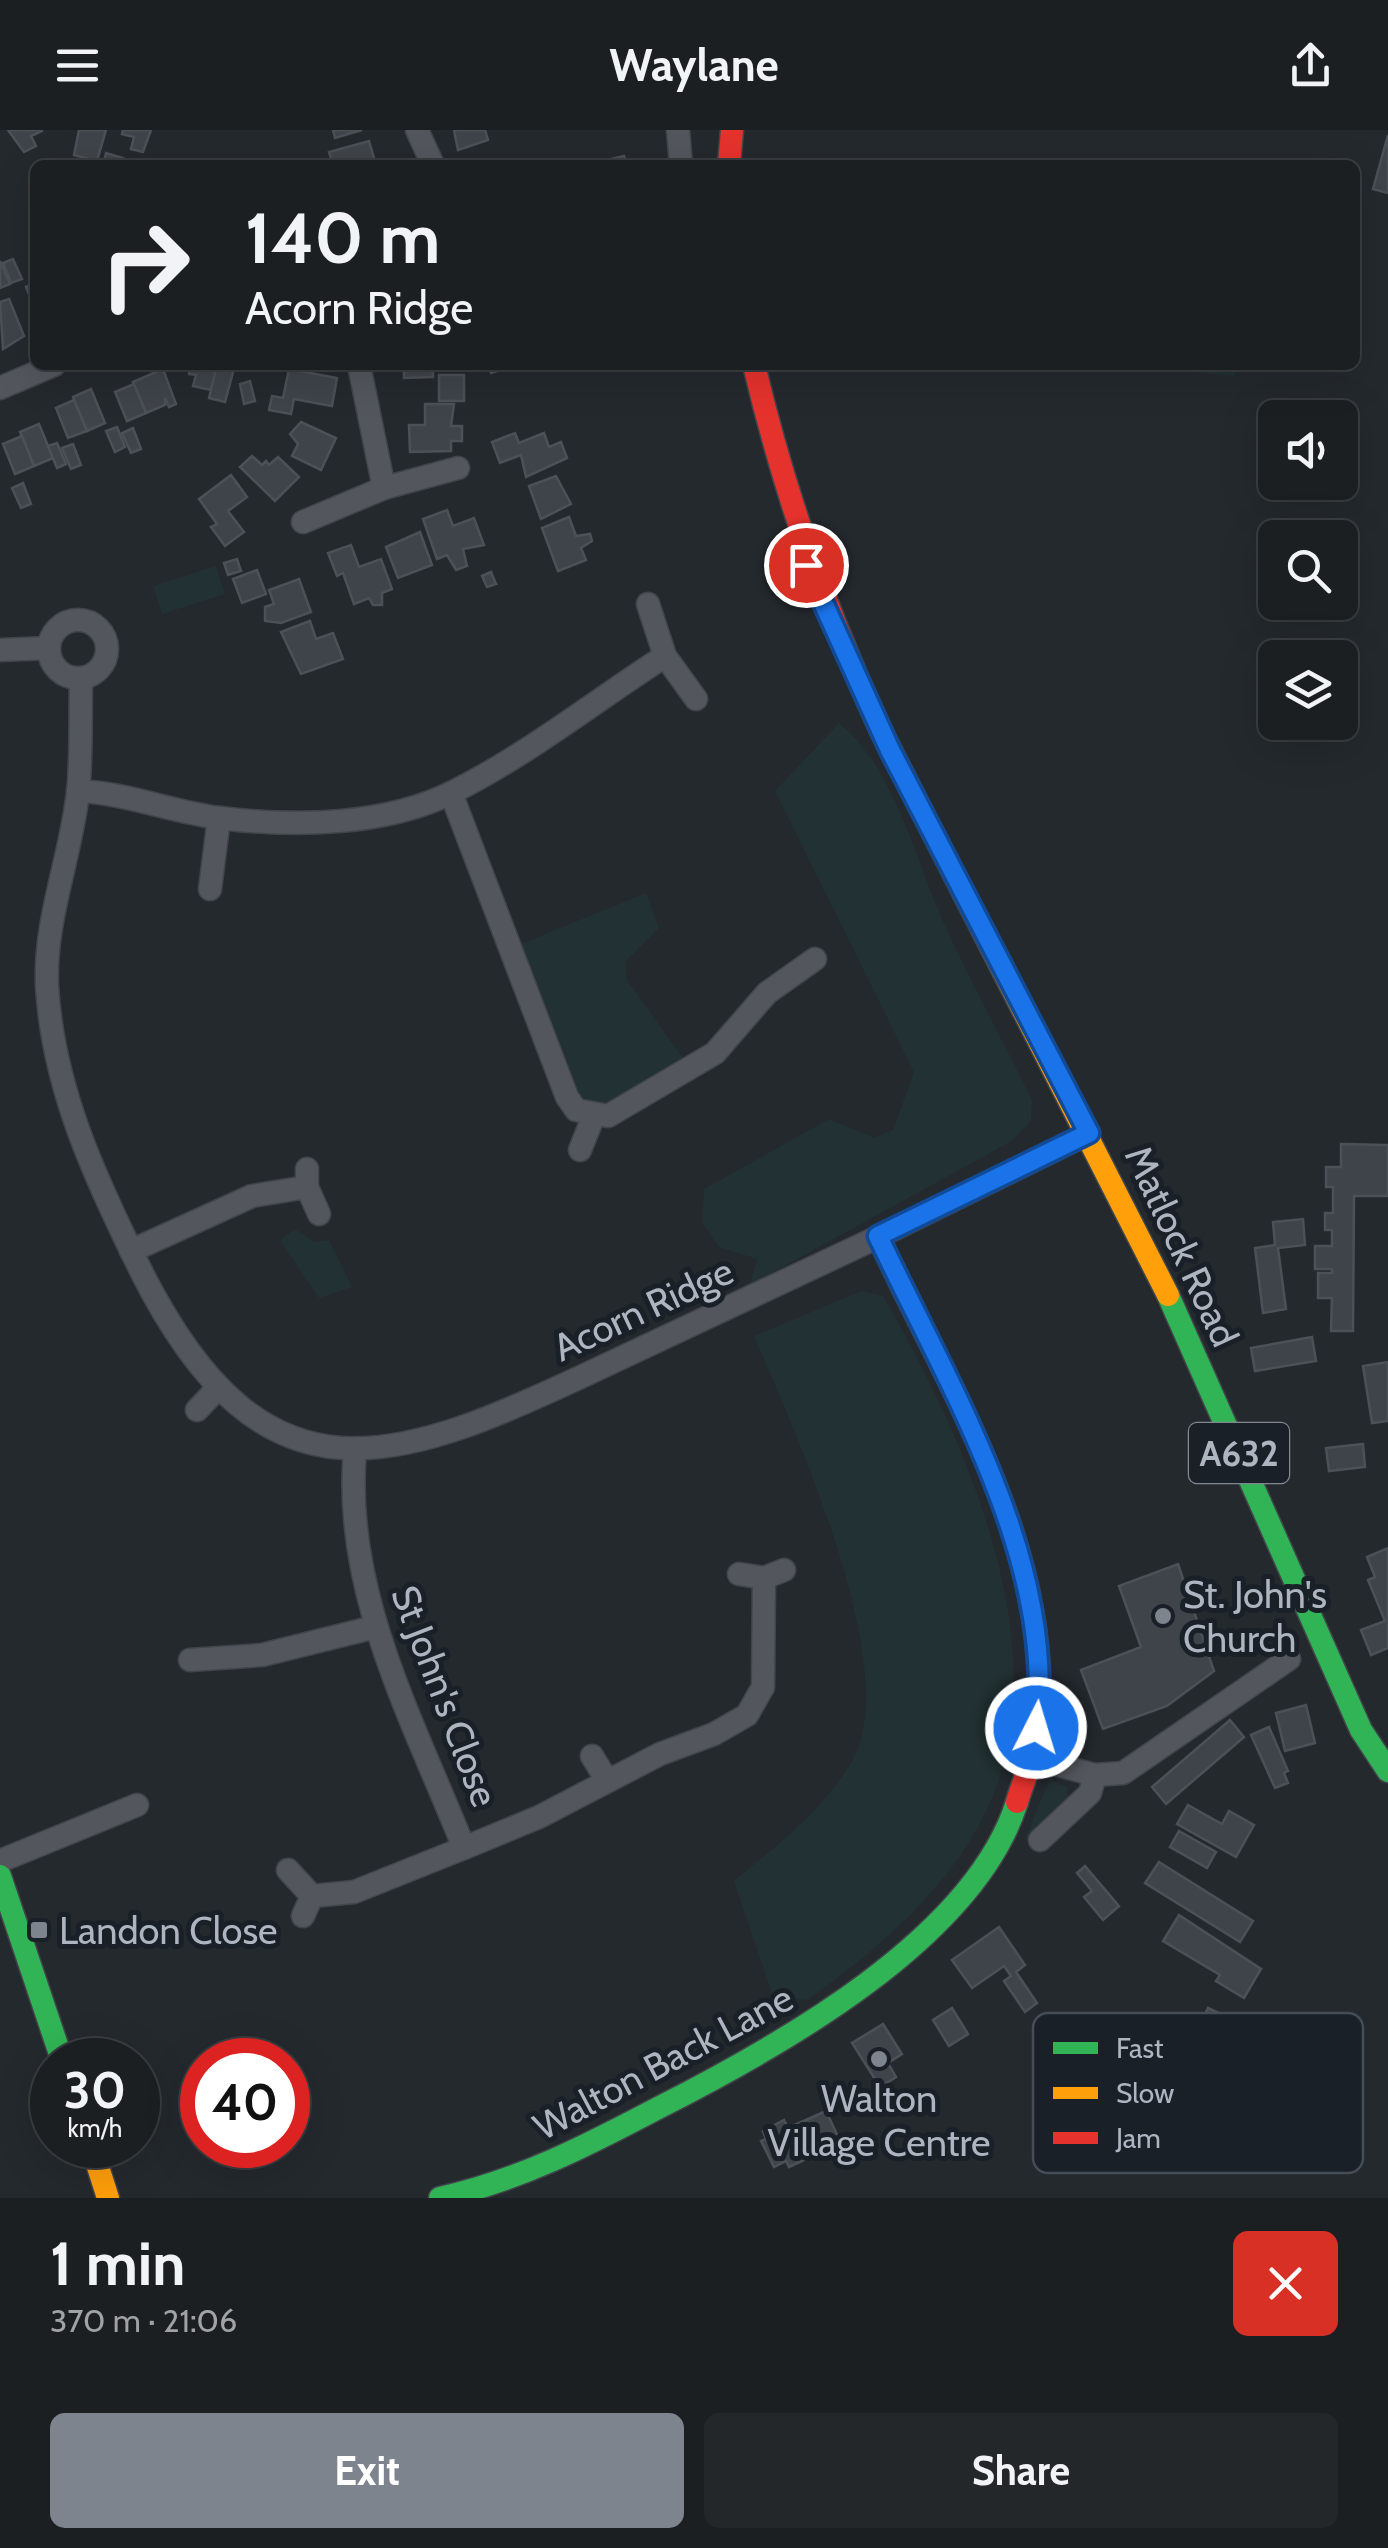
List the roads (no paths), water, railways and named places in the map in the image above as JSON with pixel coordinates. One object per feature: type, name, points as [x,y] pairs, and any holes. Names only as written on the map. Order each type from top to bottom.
[{"type":"street","points":[[417,130],[430,160]]},
{"type":"street","points":[[678,130],[681,160]]},
{"type":"street","points":[[729,160],[732,130]]},
{"type":"street","points":[[0,388],[42,370]]},
{"type":"street","points":[[359,370],[384,488]]},
{"type":"street","name":"Matlock Road","points":[[755,370],[769,444],[806,565],[890,750],[1089,1133],[1168,1296],[1362,1730],[1388,1772]]},
{"type":"street","points":[[304,522],[384,488],[458,468]]},
{"type":"street","points":[[648,604],[664,656],[696,699]]},
{"type":"street","points":[[76,620],[98,627],[107,652],[94,674],[81,678],[58,671],[49,648],[62,624],[76,620]]},
{"type":"street","points":[[0,650],[49,648]]},
{"type":"street","points":[[78,791],[114,793],[219,818],[342,820],[450,793],[664,656]]},
{"type":"street","name":"Acorn Ridge","points":[[81,678],[78,791],[48,946],[54,1048],[81,1144],[131,1251],[180,1340],[218,1388],[274,1430],[314,1444],[354,1450],[404,1447],[468,1427],[1089,1133]]},
{"type":"street","points":[[450,793],[508,964],[567,1098],[576,1110],[608,1116],[716,1053],[767,993],[815,959]]},
{"type":"street","points":[[210,889],[219,818]]},
{"type":"street","points":[[580,1150],[594,1115]]},
{"type":"street","points":[[131,1251],[252,1196],[307,1178],[320,1214]]},
{"type":"street","name":"Walton Back Lane","points":[[440,2198],[520,2178],[762,2058],[877,1980],[942,1920],[1011,1820],[1032,1758],[1040,1658],[1014,1538],[997,1491],[878,1236]]},
{"type":"street","points":[[197,1410],[218,1388]]},
{"type":"street","name":"St John's Close","points":[[354,1450],[353,1531],[375,1628],[464,1848]]},
{"type":"street","name":"St John's Close","points":[[288,1870],[308,1906],[354,1892],[539,1817],[606,1779],[714,1734],[747,1715],[764,1687],[774,1574],[738,1574]]},
{"type":"street","points":[[190,1660],[262,1656],[375,1628]]},
{"type":"street","points":[[1032,1758],[1095,1775],[1123,1773],[1289,1659]]},
{"type":"street","points":[[592,1756],[606,1779]]},
{"type":"street","points":[[1040,1840],[1090,1794],[1095,1775]]},
{"type":"street","points":[[0,1861],[137,1805]]},
{"type":"street","points":[[2,1890],[54,2038]]},
{"type":"street","points":[[98,2168],[108,2198]]},
{"type":"place","name":"St. John's Church","points":[[1163,1616]]},
{"type":"place","name":"Landon Close","points":[[39,1930]]},
{"type":"place","name":"Walton Village Centre","points":[[879,2059]]}]
